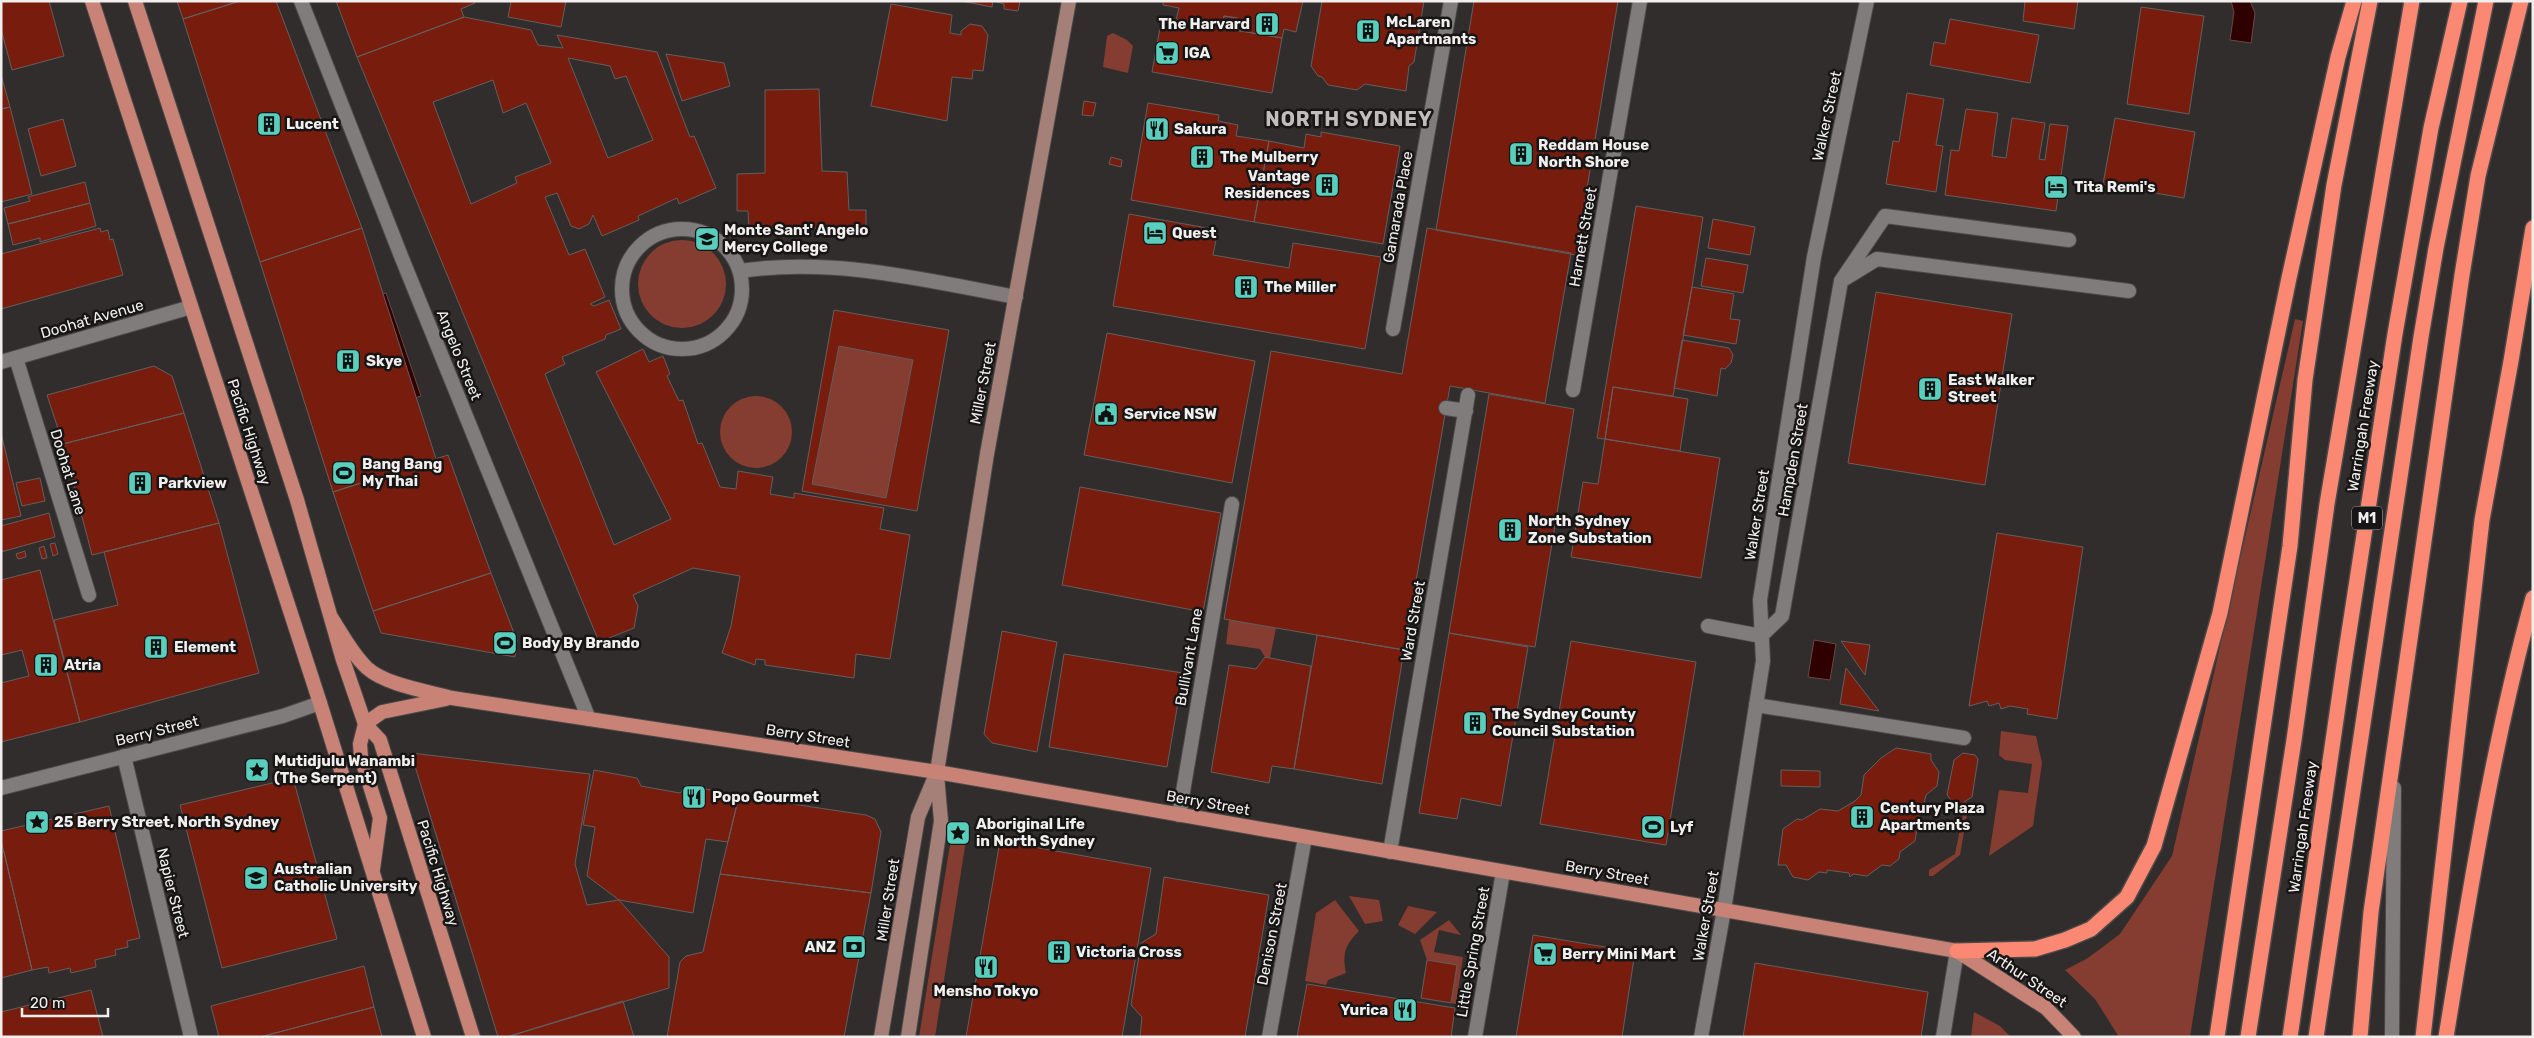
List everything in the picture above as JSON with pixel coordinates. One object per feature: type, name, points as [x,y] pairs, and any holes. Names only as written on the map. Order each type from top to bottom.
[{"type":"highway","points":[[1957,951],[2035,949],[2065,940],[2090,929],[2127,897],[2144,869],[2154,846],[2220,613],[2338,57],[2354,1]]},
{"type":"highway","points":[[2217,1037],[2290,546],[2305,380],[2334,184],[2370,1]]},
{"type":"highway","name":"Warringah Freeway","points":[[2248,1037],[2294,740],[2327,504],[2412,1]]},
{"type":"highway","name":"Warringah Freeway","points":[[2290,1037],[2344,668],[2396,334],[2431,128],[2460,1]]},
{"type":"highway","points":[[2316,1037],[2437,238],[2486,1]]},
{"type":"highway","points":[[2360,1037],[2372,912],[2449,356],[2478,176],[2521,1]]},
{"type":"highway","points":[[2423,1037],[2482,520],[2533,228]]},
{"type":"highway","points":[[2446,1037],[2476,855],[2515,662],[2533,598]]},
{"type":"main road","name":"Pacific Highway","points":[[92,1],[320,703],[424,1037]]},
{"type":"main road","name":"Pacific Highway","points":[[135,1],[297,500],[342,660],[365,724],[380,740],[473,1037]]},
{"type":"main road","name":"Miller Street","points":[[908,1037],[941,821],[937,772],[987,454],[1069,1]]},
{"type":"main road","name":"Berry Street","points":[[331,617],[354,652],[377,675],[388,680],[452,698],[937,772],[1957,951]]},
{"type":"main road","name":"Berry Street","points":[[365,724],[382,712],[452,698]]},
{"type":"main road","name":"Pacific Highway","points":[[365,724],[360,744],[361,757],[380,818],[373,873]]},
{"type":"main road","name":"Miller Street","points":[[881,1037],[918,817],[937,772]]},
{"type":"main road","name":"Arthur Street","points":[[1957,951],[2046,1008],[2074,1037]]},
{"type":"street","name":"Angelo Street","points":[[301,1],[401,256],[589,719]]},
{"type":"street","name":"Gamarada Place","points":[[1393,329],[1451,1]]},
{"type":"street","name":"Harnett Street","points":[[1573,390],[1640,1]]},
{"type":"street","name":"Walker Street","points":[[1701,1037],[1724,910],[1763,661],[1760,600],[1814,257],[1867,1]]},
{"type":"street","name":"Hampden Street","points":[[1761,636],[1782,616],[1841,281],[1885,216],[2069,240]]},
{"type":"street","points":[[680,229],[699,232],[717,240],[731,254],[740,271],[742,290],[739,310],[729,327],[714,340],[696,348],[676,349],[657,344],[640,333],[628,316],[622,297],[623,277],[630,259],[643,244],[660,233],[680,229]]},
{"type":"street","points":[[1841,281],[1877,259],[2129,291]]},
{"type":"street","points":[[740,271],[775,266],[829,266],[893,273],[1016,297]]},
{"type":"street","name":"Doohat Avenue","points":[[1,362],[191,307]]},
{"type":"street","name":"Doohat Lane","points":[[16,358],[89,594]]},
{"type":"street","name":"Ward Street","points":[[1390,852],[1468,395]]},
{"type":"street","points":[[1446,408],[1466,411]]},
{"type":"street","name":"Bullivant Lane","points":[[1178,815],[1232,504]]},
{"type":"street","points":[[1708,626],[1761,636]]},
{"type":"street","name":"Berry Street","points":[[1,788],[282,716],[320,703]]},
{"type":"street","points":[[1756,705],[1964,738]]},
{"type":"street","name":"Napier Street","points":[[124,756],[192,1037]]},
{"type":"street","points":[[2392,1037],[2394,758]]},
{"type":"street","name":"Denison Street","points":[[1269,1037],[1305,837]]},
{"type":"street","name":"Little Spring Street","points":[[1475,1037],[1503,872]]},
{"type":"street","points":[[1942,1037],[1957,951]]},
{"type":"shaded area","points":[[2231,1],[2250,1],[2255,13],[2251,43],[2230,40],[2234,12]]},
{"type":"shaded area","points":[[1113,33],[1127,40],[1133,46],[1128,73],[1103,67],[1107,36]]},
{"type":"shaded area","points":[[682,240],[699,244],[713,253],[722,267],[726,284],[722,301],[713,315],[699,324],[682,328],[665,324],[651,315],[642,301],[638,284],[642,267],[651,253],[665,244]]},
{"type":"shaded area","points":[[386,293],[421,396],[396,404],[371,298]]},
{"type":"shaded area","points":[[2295,319],[2303,321],[2190,1037],[2119,1037],[2095,999],[2065,970],[2088,958],[2120,934],[2172,856]]},
{"type":"shaded area","points":[[839,346],[913,360],[886,498],[812,484]]},
{"type":"shaded area","points":[[756,396],[776,402],[786,412],[792,432],[786,452],[776,462],[756,468],[736,462],[726,452],[720,432],[726,412],[736,402]]},
{"type":"shaded area","points":[[1229,620],[1276,628],[1270,658],[1265,657],[1260,649],[1226,644]]},
{"type":"shaded area","points":[[1814,640],[1836,644],[1830,680],[1808,677]]},
{"type":"shaded area","points":[[2001,731],[2036,736],[2042,763],[2033,826],[1989,856],[1999,790],[2028,793],[2032,764],[2005,760],[1999,755]]},
{"type":"shaded area","points":[[1964,802],[1969,803],[1960,855],[1933,876],[1929,876],[1929,870],[1955,854],[1963,815],[1960,805]]},
{"type":"shaded area","points":[[952,832],[967,834],[935,1037],[919,1037]]},
{"type":"shaded area","points":[[1349,896],[1379,900],[1383,921],[1365,924]]},
{"type":"shaded area","points":[[1335,900],[1359,931],[1350,941],[1346,950],[1344,960],[1346,973],[1328,980],[1326,985],[1305,981],[1316,913]]},
{"type":"shaded area","points":[[1408,906],[1437,912],[1415,934],[1398,925]]},
{"type":"shaded area","points":[[1449,920],[1461,935],[1439,930],[1434,952],[1463,957],[1456,1004],[1451,1003],[1457,965],[1427,960],[1420,940]]},
{"type":"shaded area","points":[[1974,1012],[2000,1026],[2011,1037],[1971,1037]]},
{"type":"building","points":[[1,1],[49,1],[64,56],[12,70],[1,29]]},
{"type":"building","points":[[177,1],[240,1],[183,19]]},
{"type":"building","name":"Lucent","points":[[240,1],[276,1],[362,228],[260,262],[183,19]]},
{"type":"building","points":[[336,1],[474,1],[475,3],[461,9],[464,17],[357,57]]},
{"type":"building","points":[[511,1],[566,1],[561,27],[508,17]]},
{"type":"building","points":[[961,1],[993,1],[992,7]]},
{"type":"building","points":[[993,1],[1020,1],[1018,11],[1004,9],[1004,4]]},
{"type":"building","name":"The Harvard","points":[[1163,1],[1303,1],[1296,32],[1284,29],[1282,38],[1235,30],[1237,18],[1224,16],[1222,28],[1176,20],[1179,8],[1163,5]]},
{"type":"building","name":"McLaren Apartmants","points":[[1322,1],[1424,1],[1414,62],[1409,66],[1406,91],[1365,84],[1357,90],[1328,85],[1322,77],[1318,76],[1311,66]]},
{"type":"building","name":"Reddam House North Shore","points":[[1474,1],[1618,1],[1576,255],[1436,230]]},
{"type":"building","points":[[2025,1],[2078,1],[2074,29],[2023,21]]},
{"type":"building","points":[[891,4],[952,15],[950,33],[961,35],[961,31],[970,24],[982,26],[988,35],[983,71],[973,70],[972,79],[952,77],[947,121],[871,106]]},
{"type":"building","points":[[2141,7],[2204,16],[2189,114],[2127,104]]},
{"type":"building","points":[[1224,16],[1237,18],[1235,30],[1282,38],[1272,93],[1152,72],[1162,17],[1222,28]]},
{"type":"building","points":[[464,17],[531,30],[538,45],[563,48],[557,35],[657,52],[690,137],[694,136],[716,188],[679,204],[677,198],[638,216],[639,220],[602,236],[593,215],[589,224],[579,229],[571,226],[557,193],[545,197],[569,255],[585,249],[605,297],[590,304],[594,306],[609,300],[621,329],[606,335],[605,339],[562,357],[565,364],[545,374],[614,545],[671,519],[596,372],[643,349],[649,362],[663,356],[670,374],[667,376],[679,401],[683,400],[698,444],[702,443],[720,487],[736,489],[738,471],[773,477],[770,494],[794,498],[794,493],[884,508],[880,529],[910,535],[890,659],[856,654],[854,678],[765,665],[765,660],[756,659],[755,665],[722,653],[731,626],[740,576],[693,568],[633,595],[638,606],[634,628],[599,642],[357,57]],"holes":[[[568,58],[610,66],[615,79],[626,76],[653,140],[608,158]],[[493,80],[503,113],[526,103],[551,163],[515,177],[517,183],[471,204],[433,102]]]},
{"type":"building","points":[[1950,19],[2039,35],[2030,83],[1930,65],[1934,42],[1945,44]]},
{"type":"building","points":[[666,54],[724,63],[730,86],[682,101]]},
{"type":"building","points":[[1,75],[10,107],[1,109]]},
{"type":"building","points":[[819,89],[822,171],[847,172],[849,210],[866,210],[866,227],[749,230],[748,211],[737,211],[737,174],[765,173],[765,90]]},
{"type":"building","points":[[1907,93],[1944,99],[1936,145],[1943,146],[1936,192],[1886,184],[1893,141],[1899,142]]},
{"type":"building","points":[[1084,101],[1096,103],[1093,116],[1082,115]]},
{"type":"building","name":"The Mulberry","points":[[1148,103],[1219,115],[1218,121],[1238,125],[1236,136],[1269,141],[1254,222],[1131,200]]},
{"type":"building","points":[[10,107],[32,194],[1,202],[1,109]]},
{"type":"building","points":[[1966,109],[1998,113],[1992,156],[2006,158],[2012,118],[2045,123],[2039,159],[2045,160],[2050,124],[2068,126],[2056,211],[1945,195],[1951,150],[1959,151]]},
{"type":"building","points":[[2115,118],[2195,132],[2184,198],[2103,184]]},
{"type":"building","points":[[63,119],[76,166],[41,176],[28,129]]},
{"type":"building","name":"Vantage Residences","points":[[1321,132],[1400,146],[1383,244],[1254,222],[1269,141],[1304,148],[1306,134],[1321,137]]},
{"type":"building","points":[[1111,157],[1122,160],[1121,167],[1109,164]]},
{"type":"building","points":[[85,182],[90,203],[8,224],[4,208],[30,201],[28,197]]},
{"type":"building","points":[[90,203],[96,226],[40,242],[40,238],[13,245],[8,224]]},
{"type":"building","points":[[1636,206],[1703,217],[1692,287],[1673,396],[1613,387],[1605,439],[1597,438]]},
{"type":"building","name":"The Miller","points":[[1129,214],[1218,230],[1213,255],[1289,268],[1293,243],[1381,257],[1365,349],[1113,306]]},
{"type":"building","points":[[1713,219],[1755,227],[1750,255],[1708,248]]},
{"type":"building","points":[[100,228],[101,232],[108,230],[110,240],[113,239],[123,275],[1,309],[1,254]]},
{"type":"building","name":"Skye","points":[[362,228],[436,459],[333,492],[260,262]]},
{"type":"building","points":[[1427,228],[1571,253],[1545,403],[1450,386],[1404,650],[1224,619],[1271,351],[1402,374]]},
{"type":"building","points":[[1706,258],[1748,265],[1743,293],[1701,286]]},
{"type":"building","points":[[1692,287],[1734,294],[1730,319],[1740,320],[1736,344],[1683,335]]},
{"type":"building","name":"East Walker Street","points":[[1876,292],[2012,314],[1985,485],[1848,463]]},
{"type":"building","points":[[834,310],[949,330],[917,511],[802,491]],"holes":[[[839,346],[913,360],[886,498],[812,484]]]},
{"type":"building","points":[[1107,333],[1255,361],[1232,483],[1084,455]]},
{"type":"building","points":[[1682,340],[1729,348],[1733,355],[1731,363],[1725,369],[1721,368],[1717,396],[1674,388]]},
{"type":"building","points":[[154,366],[172,376],[184,413],[63,444],[47,395]]},
{"type":"building","points":[[1613,387],[1688,399],[1680,451],[1605,439]]},
{"type":"building","name":"North Sydney Zone Substation","points":[[1489,394],[1574,409],[1535,647],[1449,633]]},
{"type":"building","name":"Parkview","points":[[184,413],[219,523],[92,555],[63,444]]},
{"type":"building","points":[[1,433],[21,516],[1,520]]},
{"type":"building","points":[[1605,439],[1720,458],[1701,578],[1571,557],[1583,482],[1598,484]]},
{"type":"building","points":[[448,455],[491,573],[373,611],[333,492]]},
{"type":"building","points":[[40,478],[45,501],[22,506],[16,483]]},
{"type":"building","points":[[1080,487],[1221,513],[1203,612],[1062,585]]},
{"type":"building","points":[[49,513],[55,537],[1,552],[1,526]]},
{"type":"building","name":"Element","points":[[219,523],[259,673],[80,722],[54,620],[118,605],[104,552]]},
{"type":"building","points":[[1997,533],[2083,547],[2057,719],[2027,714],[2028,709],[2010,706],[2001,709],[1999,703],[1989,706],[1987,701],[1969,706]]},
{"type":"building","points":[[55,543],[58,554],[53,556],[50,544]]},
{"type":"building","points":[[44,546],[47,558],[42,559],[39,548]]},
{"type":"building","points":[[25,551],[26,557],[18,559],[16,554]]},
{"type":"building","name":"Atria","points":[[40,570],[80,722],[1,742],[1,683],[29,676],[22,650],[1,655],[1,580]]},
{"type":"building","points":[[491,573],[517,641],[515,657],[381,633],[373,611]]},
{"type":"building","points":[[1002,631],[1057,642],[1037,752],[992,743],[984,734]]},
{"type":"building","name":"The Sydney County Council Substation","points":[[1449,633],[1528,647],[1501,806],[1461,798],[1457,819],[1419,813]]},
{"type":"building","points":[[1317,635],[1404,650],[1382,784],[1294,769]]},
{"type":"building","points":[[1571,641],[1696,662],[1666,845],[1540,824]]},
{"type":"building","points":[[1841,641],[1870,645],[1865,675]]},
{"type":"building","points":[[1064,654],[1183,673],[1167,767],[1049,747]]},
{"type":"building","points":[[1265,657],[1311,666],[1294,769],[1272,766],[1269,783],[1211,772],[1229,665],[1256,669]]},
{"type":"building","points":[[1846,668],[1879,711],[1840,704]]},
{"type":"building","name":"Century Plaza Apartments","points":[[1896,748],[1931,754],[1931,760],[1939,772],[1937,786],[1926,795],[1924,803],[1921,803],[1915,841],[1900,852],[1899,859],[1890,866],[1882,865],[1867,876],[1853,874],[1850,877],[1849,873],[1827,870],[1827,873],[1819,872],[1808,880],[1793,877],[1786,865],[1778,865],[1783,829],[1797,819],[1802,820],[1820,809],[1838,811],[1855,801],[1861,795],[1864,775],[1881,758]]},
{"type":"building","points":[[411,753],[590,774],[575,864],[587,905],[619,900],[669,957],[669,988],[507,1037],[498,1037]]},
{"type":"building","points":[[1963,753],[1975,755],[1978,759],[1972,797],[1956,807],[1947,795],[1954,760]]},
{"type":"building","points":[[594,770],[637,778],[641,786],[680,793],[687,785],[739,796],[728,842],[706,839],[693,913],[619,900],[587,876],[595,827],[583,825]]},
{"type":"building","points":[[1781,770],[1820,771],[1820,787],[1781,786]]},
{"type":"building","points":[[293,778],[337,939],[222,968],[180,805]]},
{"type":"building","points":[[739,796],[866,815],[875,819],[881,832],[871,893],[720,874]]},
{"type":"building","points":[[109,806],[140,938],[127,941],[128,947],[115,950],[116,955],[95,960],[96,967],[71,973],[70,968],[49,973],[48,967],[32,970],[1,840],[1,831]]},
{"type":"building","name":"Victoria Cross","points":[[1000,841],[1151,868],[1122,1037],[966,1037]]},
{"type":"building","points":[[1,852],[4,852],[32,970],[1,978]]},
{"type":"building","points":[[720,874],[871,893],[844,1037],[667,1037],[680,962],[686,956],[703,952]]},
{"type":"building","points":[[1164,877],[1269,895],[1245,1037],[1140,1037],[1142,1017],[1131,1005],[1141,943],[1156,934]]},
{"type":"building","points":[[1533,935],[1635,952],[1622,1037],[1516,1037]]},
{"type":"building","points":[[1427,960],[1457,965],[1451,1003],[1421,998]]},
{"type":"building","points":[[1755,963],[1928,992],[1921,1037],[1743,1037]]},
{"type":"building","points":[[364,966],[374,1007],[260,1037],[219,1037],[211,1006]]},
{"type":"building","points":[[1307,984],[1455,1008],[1451,1037],[1297,1037]]},
{"type":"building","points":[[91,990],[103,1037],[1,1037],[1,1012]]},
{"type":"building","points":[[623,1001],[634,1037],[507,1037],[513,1035]]},
{"type":"building","points":[[374,1007],[382,1037],[260,1037]]},
{"type":"place","name":"The Harvard","points":[[1267,24]]},
{"type":"place","name":"McLaren Apartmants","points":[[1368,31]]},
{"type":"place","name":"IGA","points":[[1167,53]]},
{"type":"place","name":"Lucent","points":[[269,124]]},
{"type":"place","name":"Sakura","points":[[1157,129]]},
{"type":"place","name":"Reddam House North Shore","points":[[1521,154]]},
{"type":"place","name":"The Mulberry","points":[[1202,157]]},
{"type":"place","name":"Vantage Residences","points":[[1327,185]]},
{"type":"place","name":"Tita Remi's","points":[[2056,187]]},
{"type":"place","name":"Quest","points":[[1155,233]]},
{"type":"place","name":"Monte Sant' Angelo Mercy College","points":[[707,239]]},
{"type":"place","name":"The Miller","points":[[1246,287]]},
{"type":"place","name":"Skye","points":[[348,361]]},
{"type":"place","name":"East Walker Street","points":[[1930,389]]},
{"type":"place","name":"Service NSW","points":[[1106,414]]},
{"type":"place","name":"Bang Bang My Thai","points":[[344,473]]},
{"type":"place","name":"Parkview","points":[[140,483]]},
{"type":"place","name":"North Sydney Zone Substation","points":[[1510,530]]},
{"type":"place","name":"Body By Brando","points":[[505,643]]},
{"type":"place","name":"Element","points":[[156,647]]},
{"type":"place","name":"Atria","points":[[46,665]]},
{"type":"place","name":"The Sydney County Council Substation","points":[[1475,723]]},
{"type":"place","name":"Mutidjulu Wanambi (The Serpent)","points":[[257,770]]},
{"type":"place","name":"Popo Gourmet","points":[[694,797]]},
{"type":"place","name":"Century Plaza Apartments","points":[[1862,817]]},
{"type":"place","name":"25 Berry Street, North Sydney","points":[[37,822]]},
{"type":"place","name":"Lyf","points":[[1653,827]]},
{"type":"place","name":"Aboriginal Life in North Sydney","points":[[958,833]]},
{"type":"place","name":"Australian Catholic University","points":[[256,878]]},
{"type":"place","name":"ANZ","points":[[854,947]]},
{"type":"place","name":"Victoria Cross","points":[[1059,952]]},
{"type":"place","name":"Berry Mini Mart","points":[[1545,954]]},
{"type":"place","name":"Mensho Tokyo","points":[[986,967]]},
{"type":"place","name":"Yurica","points":[[1405,1010]]},
{"type":"district","name":"NORTH SYDNEY","points":[[1349,119]]}]
